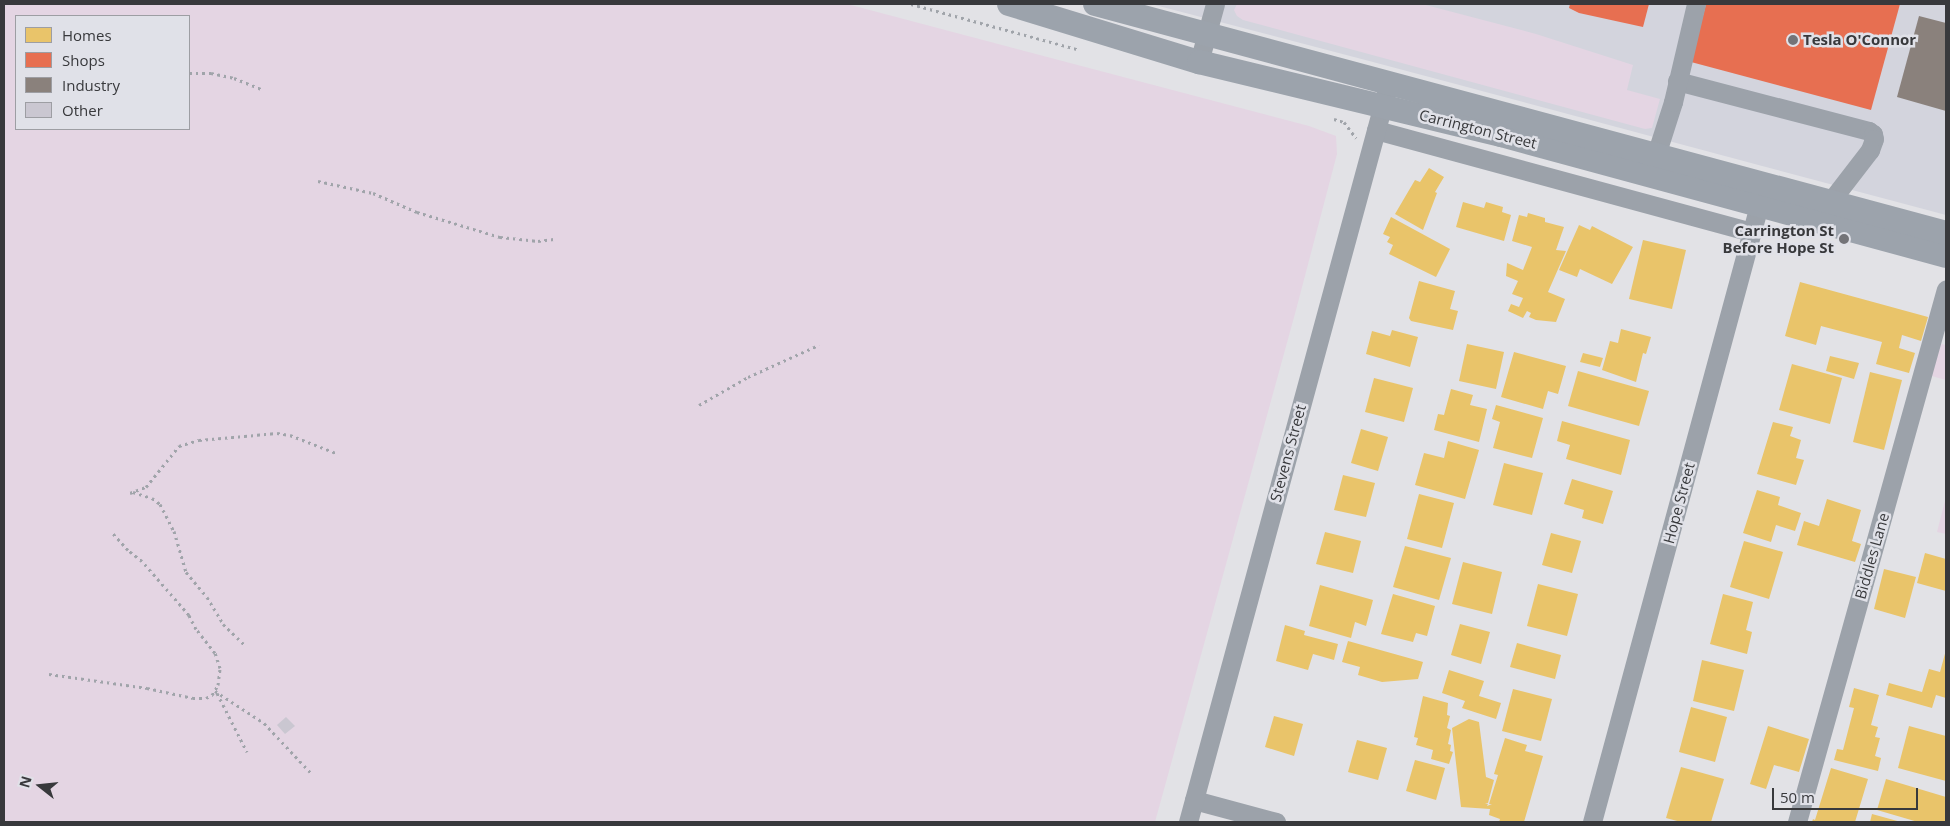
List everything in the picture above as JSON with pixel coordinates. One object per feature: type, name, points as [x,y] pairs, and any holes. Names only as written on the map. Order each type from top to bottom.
[{"type":"main road","name":"Carrington Street","points":[[1009,4],[1199,62],[1386,94],[1656,155],[1762,195],[1946,256]]},
{"type":"main road","name":"Carrington Street","points":[[1095,4],[1207,33],[1501,135],[1762,195],[1830,202],[1946,234]]},
{"type":"street","points":[[1199,62],[1215,4]]},
{"type":"street","points":[[1656,155],[1673,102],[1677,81],[1696,15]]},
{"type":"street","points":[[1677,81],[1869,131],[1873,134],[1874,139],[1870,150],[1830,202]]},
{"type":"street","name":"Stevens Street","points":[[1188,822],[1386,94]]},
{"type":"street","points":[[1376,130],[1752,232]]},
{"type":"street","name":"Hope Street","points":[[1592,822],[1762,195]]},
{"type":"street","name":"Biddles Lane","points":[[1797,822],[1946,290]]},
{"type":"street","points":[[1194,800],[1276,822]]},
{"type":"path","points":[[190,73],[210,73],[234,78],[260,89]]},
{"type":"path","points":[[318,181],[373,193],[416,212],[500,237],[538,240],[554,239]]},
{"type":"path","points":[[699,405],[748,377],[819,345]]},
{"type":"path","points":[[244,644],[223,624],[207,597],[186,572],[174,531],[160,504],[152,498],[131,493],[146,487],[179,446],[199,440],[278,433],[299,438],[336,453]]},
{"type":"path","points":[[49,674],[147,688],[193,698],[206,698],[215,690],[221,676],[218,661],[212,648],[196,629],[185,610],[112,532]]},
{"type":"path","points":[[215,690],[228,711],[246,752]]},
{"type":"path","points":[[215,690],[264,723],[310,773]]},
{"type":"shaded area","points":[[4,4],[847,4],[1309,126],[1336,136],[1337,154],[1296,310],[1155,822],[4,822]]},
{"type":"shaded area","points":[[1151,4],[1946,4],[1946,215],[1373,62]]},
{"type":"shaded area","points":[[1237,4],[1422,4],[1536,34],[1633,65],[1627,90],[1660,99],[1652,128],[1645,129],[1243,20],[1237,16],[1234,10]]},
{"type":"shaded area","points":[[1936,343],[1946,345],[1946,380],[1928,375]]},
{"type":"shaded area","points":[[1946,497],[1946,534],[1937,532]]},
{"type":"building: Homes","points":[[1429,168],[1444,177],[1435,192],[1437,193],[1423,230],[1395,214],[1415,180],[1420,182]]},
{"type":"building: Homes","points":[[1463,202],[1484,208],[1486,202],[1503,207],[1502,212],[1511,215],[1504,241],[1456,227]]},
{"type":"building: Homes","points":[[1528,213],[1545,218],[1545,222],[1564,227],[1556,250],[1566,251],[1548,292],[1565,299],[1556,322],[1536,320],[1529,317],[1531,313],[1527,311],[1523,318],[1508,311],[1511,304],[1519,307],[1523,298],[1512,294],[1518,281],[1506,276],[1507,263],[1523,270],[1532,247],[1512,241],[1519,215],[1527,217]]},
{"type":"building: Homes","points":[[1391,217],[1450,249],[1436,277],[1389,254],[1393,245],[1387,242],[1390,237],[1383,234]]},
{"type":"building: Homes","points":[[1579,225],[1590,230],[1592,226],[1633,247],[1612,284],[1580,269],[1577,277],[1559,270]]},
{"type":"building: Homes","points":[[1643,240],[1686,250],[1672,309],[1629,299]]},
{"type":"building: Homes","points":[[1419,281],[1455,291],[1450,309],[1458,311],[1453,330],[1411,321],[1409,318]]},
{"type":"building: Homes","points":[[1800,282],[1928,317],[1921,341],[1902,335],[1899,348],[1915,353],[1909,373],[1876,364],[1882,342],[1821,326],[1816,345],[1785,336]]},
{"type":"building: Homes","points":[[1621,329],[1651,337],[1646,354],[1643,353],[1636,382],[1602,370],[1610,341],[1618,343]]},
{"type":"building: Homes","points":[[1392,330],[1418,337],[1410,367],[1366,354],[1372,331],[1390,336]]},
{"type":"building: Homes","points":[[1467,344],[1504,352],[1496,389],[1459,381]]},
{"type":"building: Homes","points":[[1514,352],[1566,366],[1558,394],[1548,391],[1543,409],[1501,397]]},
{"type":"building: Homes","points":[[1583,353],[1603,358],[1600,367],[1580,362]]},
{"type":"building: Homes","points":[[1830,356],[1859,363],[1854,379],[1826,371]]},
{"type":"building: Homes","points":[[1792,364],[1842,378],[1830,424],[1779,410]]},
{"type":"building: Homes","points":[[1578,371],[1649,391],[1639,426],[1568,406]]},
{"type":"building: Homes","points":[[1870,372],[1902,380],[1884,450],[1853,442]]},
{"type":"building: Homes","points":[[1374,378],[1413,388],[1404,422],[1365,412]]},
{"type":"building: Homes","points":[[1451,389],[1473,395],[1470,405],[1487,409],[1479,442],[1434,430],[1438,414],[1444,415]]},
{"type":"building: Homes","points":[[1496,405],[1543,418],[1532,458],[1493,448],[1500,422],[1492,419]]},
{"type":"building: Homes","points":[[1562,421],[1630,440],[1621,475],[1566,459],[1570,445],[1557,441]]},
{"type":"building: Homes","points":[[1773,422],[1793,427],[1790,436],[1801,440],[1796,458],[1804,460],[1796,485],[1757,474]]},
{"type":"building: Homes","points":[[1361,429],[1388,437],[1378,471],[1351,463]]},
{"type":"building: Homes","points":[[1448,441],[1479,450],[1465,499],[1415,485],[1424,453],[1444,458]]},
{"type":"building: Homes","points":[[1504,463],[1543,473],[1532,515],[1493,505]]},
{"type":"building: Homes","points":[[1343,475],[1375,483],[1366,517],[1334,510]]},
{"type":"building: Homes","points":[[1572,479],[1613,491],[1603,524],[1582,518],[1584,510],[1564,504]]},
{"type":"building: Homes","points":[[1757,490],[1780,497],[1778,505],[1801,513],[1795,531],[1776,525],[1771,542],[1743,533]]},
{"type":"building: Homes","points":[[1419,494],[1454,503],[1442,548],[1407,539]]},
{"type":"building: Homes","points":[[1827,499],[1861,510],[1852,541],[1861,544],[1855,562],[1797,545],[1804,521],[1819,526]]},
{"type":"building: Homes","points":[[1325,532],[1361,541],[1353,573],[1316,564]]},
{"type":"building: Homes","points":[[1551,533],[1581,541],[1572,573],[1542,565]]},
{"type":"building: Homes","points":[[1744,541],[1783,552],[1769,599],[1730,587]]},
{"type":"building: Homes","points":[[1405,546],[1451,558],[1439,600],[1393,587]]},
{"type":"building: Homes","points":[[1925,553],[1946,559],[1946,591],[1917,583]]},
{"type":"building: Homes","points":[[1463,562],[1502,572],[1492,614],[1452,604]]},
{"type":"building: Homes","points":[[1884,569],[1916,577],[1905,618],[1874,609]]},
{"type":"building: Homes","points":[[1538,584],[1578,594],[1567,636],[1527,626]]},
{"type":"building: Homes","points":[[1320,585],[1373,600],[1366,626],[1355,622],[1351,638],[1309,626]]},
{"type":"building: Homes","points":[[1393,594],[1435,606],[1427,636],[1416,633],[1413,642],[1381,634]]},
{"type":"building: Homes","points":[[1723,594],[1753,602],[1746,630],[1752,632],[1747,654],[1710,644]]},
{"type":"building: Homes","points":[[1460,624],[1490,632],[1481,664],[1451,655]]},
{"type":"building: Homes","points":[[1285,625],[1305,631],[1304,635],[1338,644],[1334,660],[1313,654],[1308,670],[1276,661]]},
{"type":"building: Homes","points":[[1348,641],[1423,662],[1418,679],[1382,682],[1358,675],[1360,667],[1342,662]]},
{"type":"building: Homes","points":[[1517,643],[1561,655],[1555,679],[1510,667]]},
{"type":"building: Homes","points":[[1946,650],[1946,698],[1936,695],[1932,708],[1886,695],[1889,683],[1922,692],[1929,669],[1940,672]]},
{"type":"building: Homes","points":[[1702,660],[1744,670],[1734,711],[1693,701]]},
{"type":"building: Homes","points":[[1449,670],[1484,681],[1479,696],[1501,703],[1496,719],[1462,708],[1465,701],[1442,693]]},
{"type":"building: Homes","points":[[1854,688],[1879,695],[1871,725],[1878,727],[1875,737],[1880,738],[1875,756],[1881,758],[1878,771],[1834,760],[1837,749],[1843,750],[1854,708],[1849,707]]},
{"type":"building: Homes","points":[[1513,689],[1552,699],[1541,741],[1502,731]]},
{"type":"building: Homes","points":[[1423,696],[1448,703],[1447,715],[1450,716],[1447,728],[1451,730],[1448,744],[1451,745],[1450,751],[1453,752],[1449,764],[1431,759],[1433,750],[1416,745],[1418,738],[1414,737]]},
{"type":"building: Homes","points":[[1691,707],[1727,717],[1715,762],[1679,752]]},
{"type":"building: Homes","points":[[1274,716],[1303,724],[1294,756],[1265,747]]},
{"type":"building: Homes","points":[[1469,719],[1479,722],[1486,777],[1494,780],[1488,803],[1485,803],[1488,804],[1487,806],[1492,804],[1489,804],[1498,775],[1494,774],[1505,738],[1527,745],[1525,751],[1543,756],[1524,822],[1499,822],[1500,819],[1489,815],[1490,809],[1461,807],[1452,728]]},
{"type":"building: Homes","points":[[1768,726],[1809,739],[1799,772],[1774,765],[1766,789],[1750,784]]},
{"type":"building: Homes","points":[[1909,726],[1946,736],[1946,781],[1898,768]]},
{"type":"building: Homes","points":[[1357,740],[1387,748],[1378,780],[1348,772]]},
{"type":"building: Homes","points":[[1415,760],[1445,768],[1436,800],[1406,791]]},
{"type":"building: Homes","points":[[1681,767],[1724,779],[1711,822],[1681,822],[1666,818]]},
{"type":"building: Homes","points":[[1831,768],[1868,779],[1855,822],[1812,822],[1813,819],[1815,820]]},
{"type":"building: Homes","points":[[1886,779],[1946,797],[1946,822],[1918,822],[1877,810]]},
{"type":"building: Homes","points":[[1872,814],[1901,822],[1870,822]]},
{"type":"building: Shops","points":[[1570,4],[1649,4],[1643,27],[1579,13],[1569,8]]},
{"type":"building: Shops","name":"Tesla O'Connor","points":[[1706,4],[1900,4],[1871,110],[1691,62]]},
{"type":"building: Industry","points":[[1919,16],[1946,23],[1946,111],[1897,97]]},
{"type":"building: Other","points":[[286,717],[295,726],[285,734],[277,725]]},
{"type":"place","name":"Tesla O'Connor","points":[[1793,40]]},
{"type":"place","name":"Carrington St Before Hope St","points":[[1844,239]]}]
